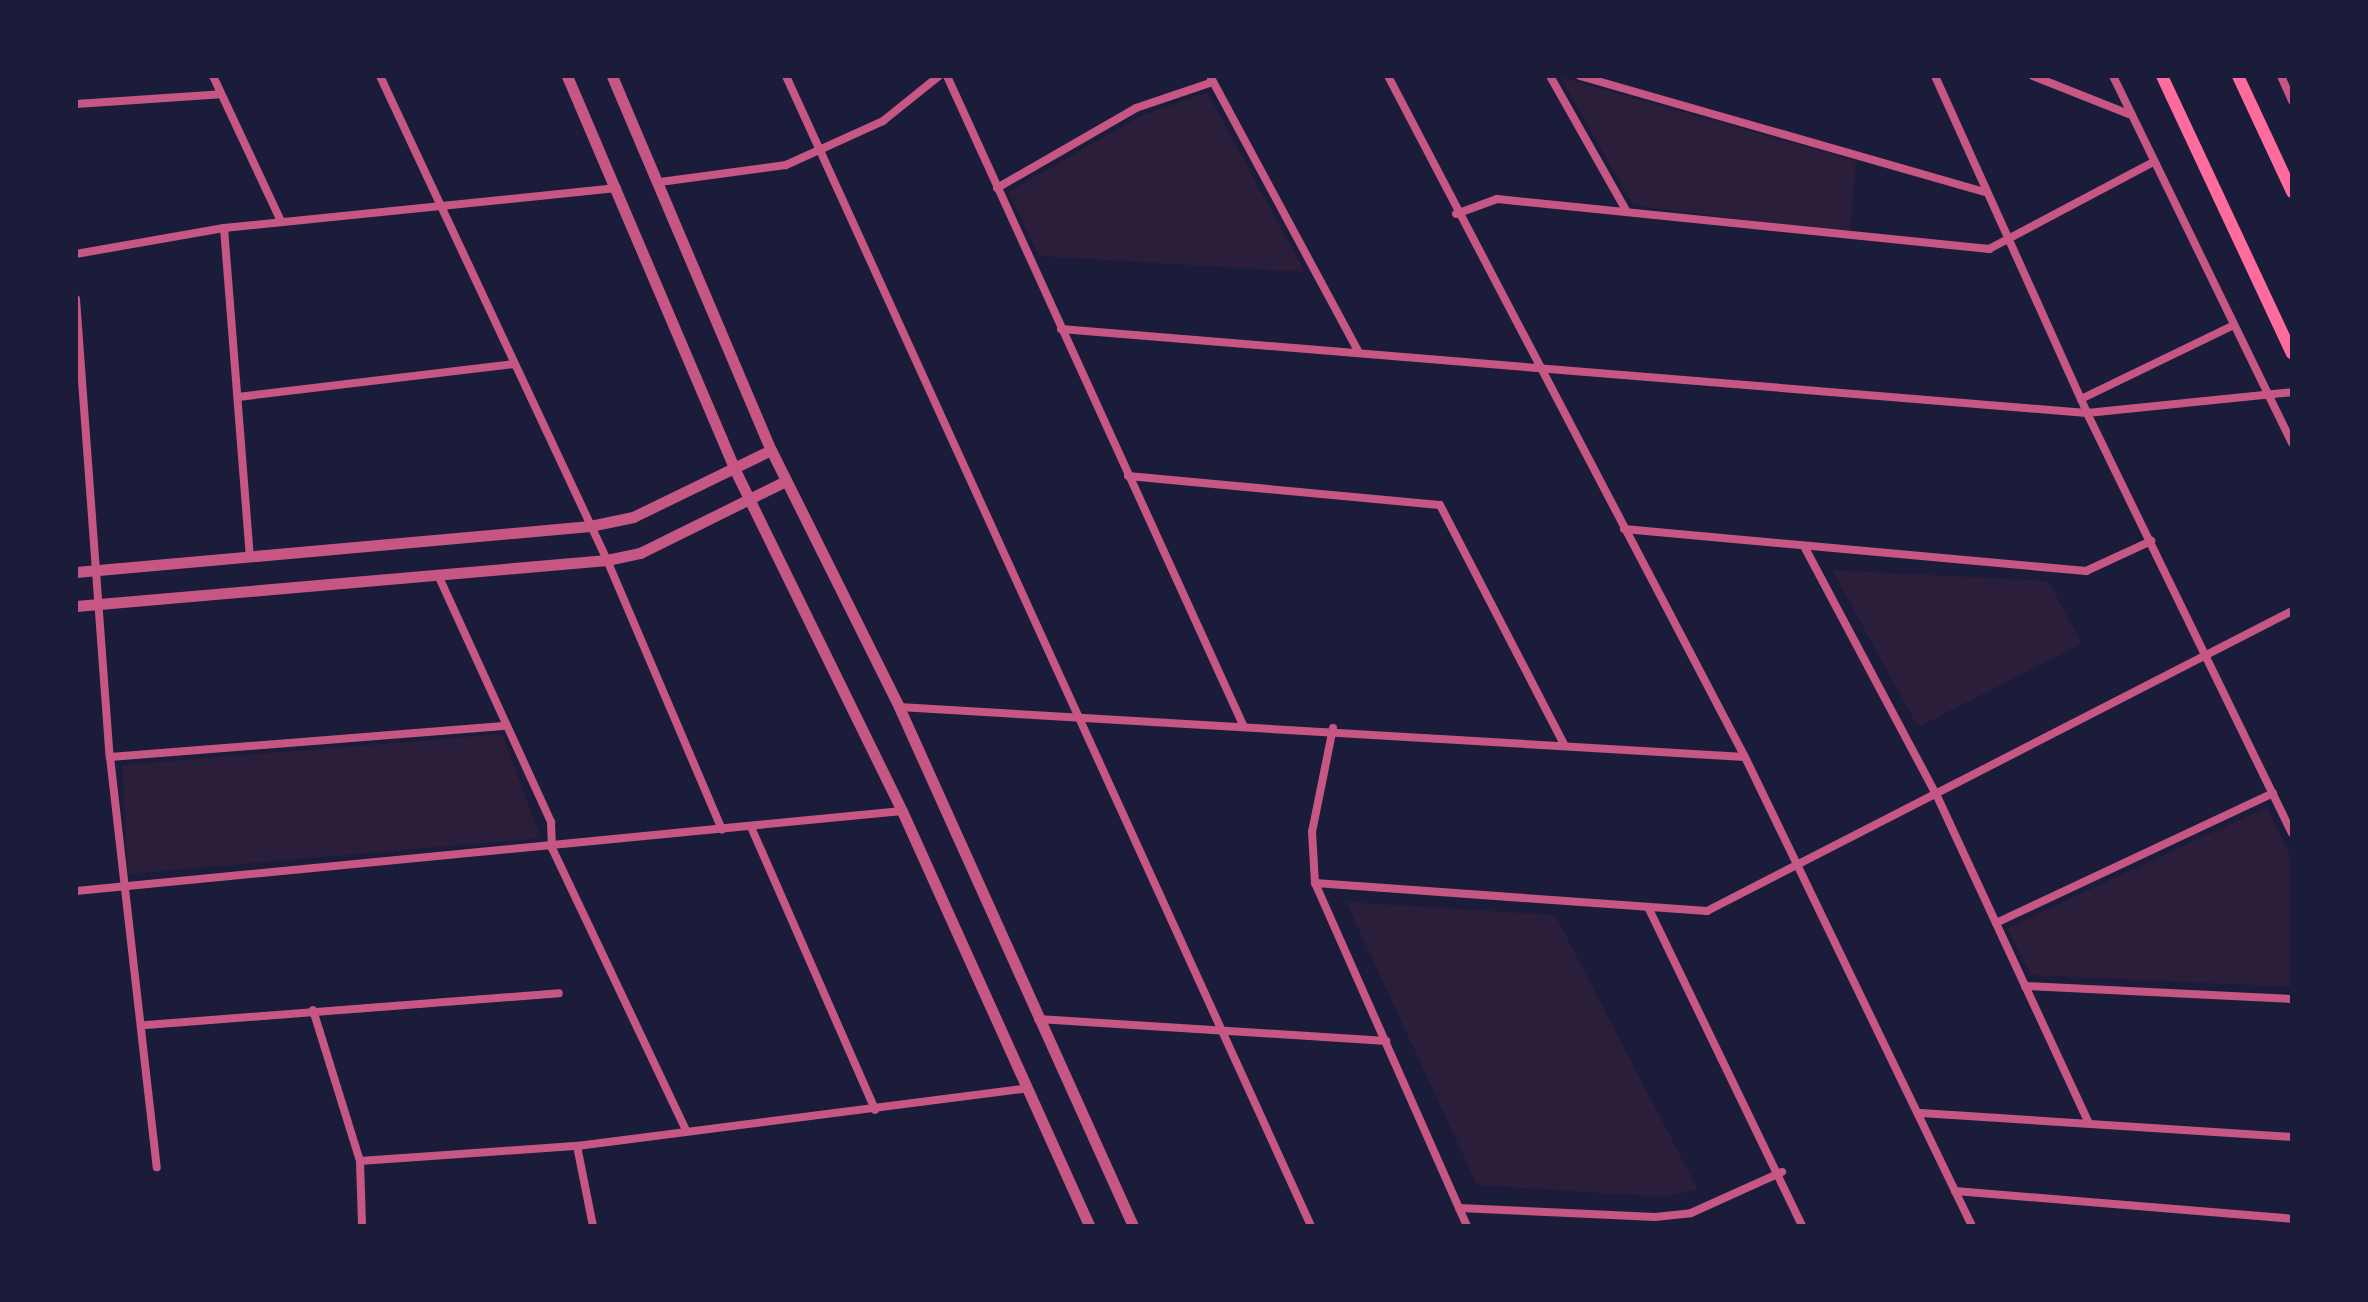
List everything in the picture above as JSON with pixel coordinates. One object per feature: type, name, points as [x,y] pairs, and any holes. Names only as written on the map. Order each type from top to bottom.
[{"type":"main road","points":[[2162,76],[2292,353]]},
{"type":"main road","points":[[2238,76],[2292,192]]},
{"type":"street","points":[[213,76],[281,221]]},
{"type":"street","points":[[380,76],[607,560],[722,830]]},
{"type":"street","points":[[567,76],[734,468],[902,811],[1024,1089],[1089,1226]]},
{"type":"street","points":[[612,76],[660,182],[771,450],[899,707],[1133,1226]]},
{"type":"street","points":[[786,76],[1311,1226]]},
{"type":"street","points":[[660,182],[786,165],[821,152],[883,121],[939,76]]},
{"type":"street","points":[[947,76],[1243,725]]},
{"type":"street","points":[[1388,76],[1534,365],[1745,757],[1921,1113],[1972,1226]]},
{"type":"street","points":[[1550,76],[1627,212]]},
{"type":"street","points":[[1580,76],[1984,192]]},
{"type":"street","points":[[1935,76],[1984,192],[2087,413],[2292,833]]},
{"type":"street","points":[[2033,76],[2129,114]]},
{"type":"street","points":[[2113,76],[2292,443]]},
{"type":"street","points":[[2281,76],[2292,101]]},
{"type":"street","points":[[997,188],[1136,108],[1212,79],[1358,351]]},
{"type":"street","points":[[76,104],[221,94]]},
{"type":"street","points":[[1456,214],[1497,199],[1910,246],[1989,249],[2153,162]]},
{"type":"street","points":[[76,254],[281,221],[617,188]]},
{"type":"street","points":[[224,228],[250,557]]},
{"type":"street","points":[[76,299],[110,757],[146,1025],[157,1167]]},
{"type":"street","points":[[2081,399],[2234,325]]},
{"type":"street","points":[[1061,329],[1534,365],[2087,413],[2292,392]]},
{"type":"street","points":[[238,397],[514,364]]},
{"type":"street","points":[[76,572],[590,526],[633,517],[771,450]]},
{"type":"street","points":[[1128,476],[1440,505],[1565,746]]},
{"type":"street","points":[[76,606],[607,560],[640,553],[786,481]]},
{"type":"street","points":[[1624,529],[1805,548],[2086,571],[2151,541]]},
{"type":"street","points":[[1805,548],[1937,796],[2089,1123]]},
{"type":"street","points":[[438,575],[551,822],[552,848],[687,1132]]},
{"type":"street","points":[[1315,883],[1707,911],[1799,867],[2292,611]]},
{"type":"street","points":[[899,707],[1333,728],[1745,757]]},
{"type":"street","points":[[110,757],[507,726]]},
{"type":"street","points":[[1333,728],[1312,832],[1315,883],[1467,1226]]},
{"type":"street","points":[[1996,923],[2273,793]]},
{"type":"street","points":[[76,891],[552,848],[902,811]]},
{"type":"street","points":[[751,827],[875,1110]]},
{"type":"street","points":[[1648,907],[1782,1172],[1802,1226]]},
{"type":"street","points":[[2025,986],[2292,999]]},
{"type":"street","points":[[146,1025],[559,993]]},
{"type":"street","points":[[313,1010],[360,1161],[362,1226]]},
{"type":"street","points":[[1038,1019],[1220,1027],[1386,1041]]},
{"type":"street","points":[[360,1161],[577,1146],[1024,1089]]},
{"type":"street","points":[[1921,1113],[2292,1137]]},
{"type":"street","points":[[577,1146],[593,1226]]},
{"type":"street","points":[[1459,1208],[1655,1217],[1691,1213],[1782,1172]]},
{"type":"street","points":[[1955,1191],[2292,1219]]},
{"type":"shaded area","points":[[1560,77],[1856,161],[1850,234],[1633,205]]},
{"type":"shaded area","points":[[1207,92],[1305,272],[1039,256],[1008,192],[1140,116]]},
{"type":"shaded area","points":[[1832,570],[2048,581],[2082,644],[1918,727]]},
{"type":"shaded area","points":[[502,734],[541,838],[128,874],[122,765]]},
{"type":"shaded area","points":[[2267,807],[2292,860],[2292,987],[2031,975],[2007,928]]},
{"type":"shaded area","points":[[1346,902],[1555,915],[1698,1190],[1663,1197],[1477,1185]]}]
